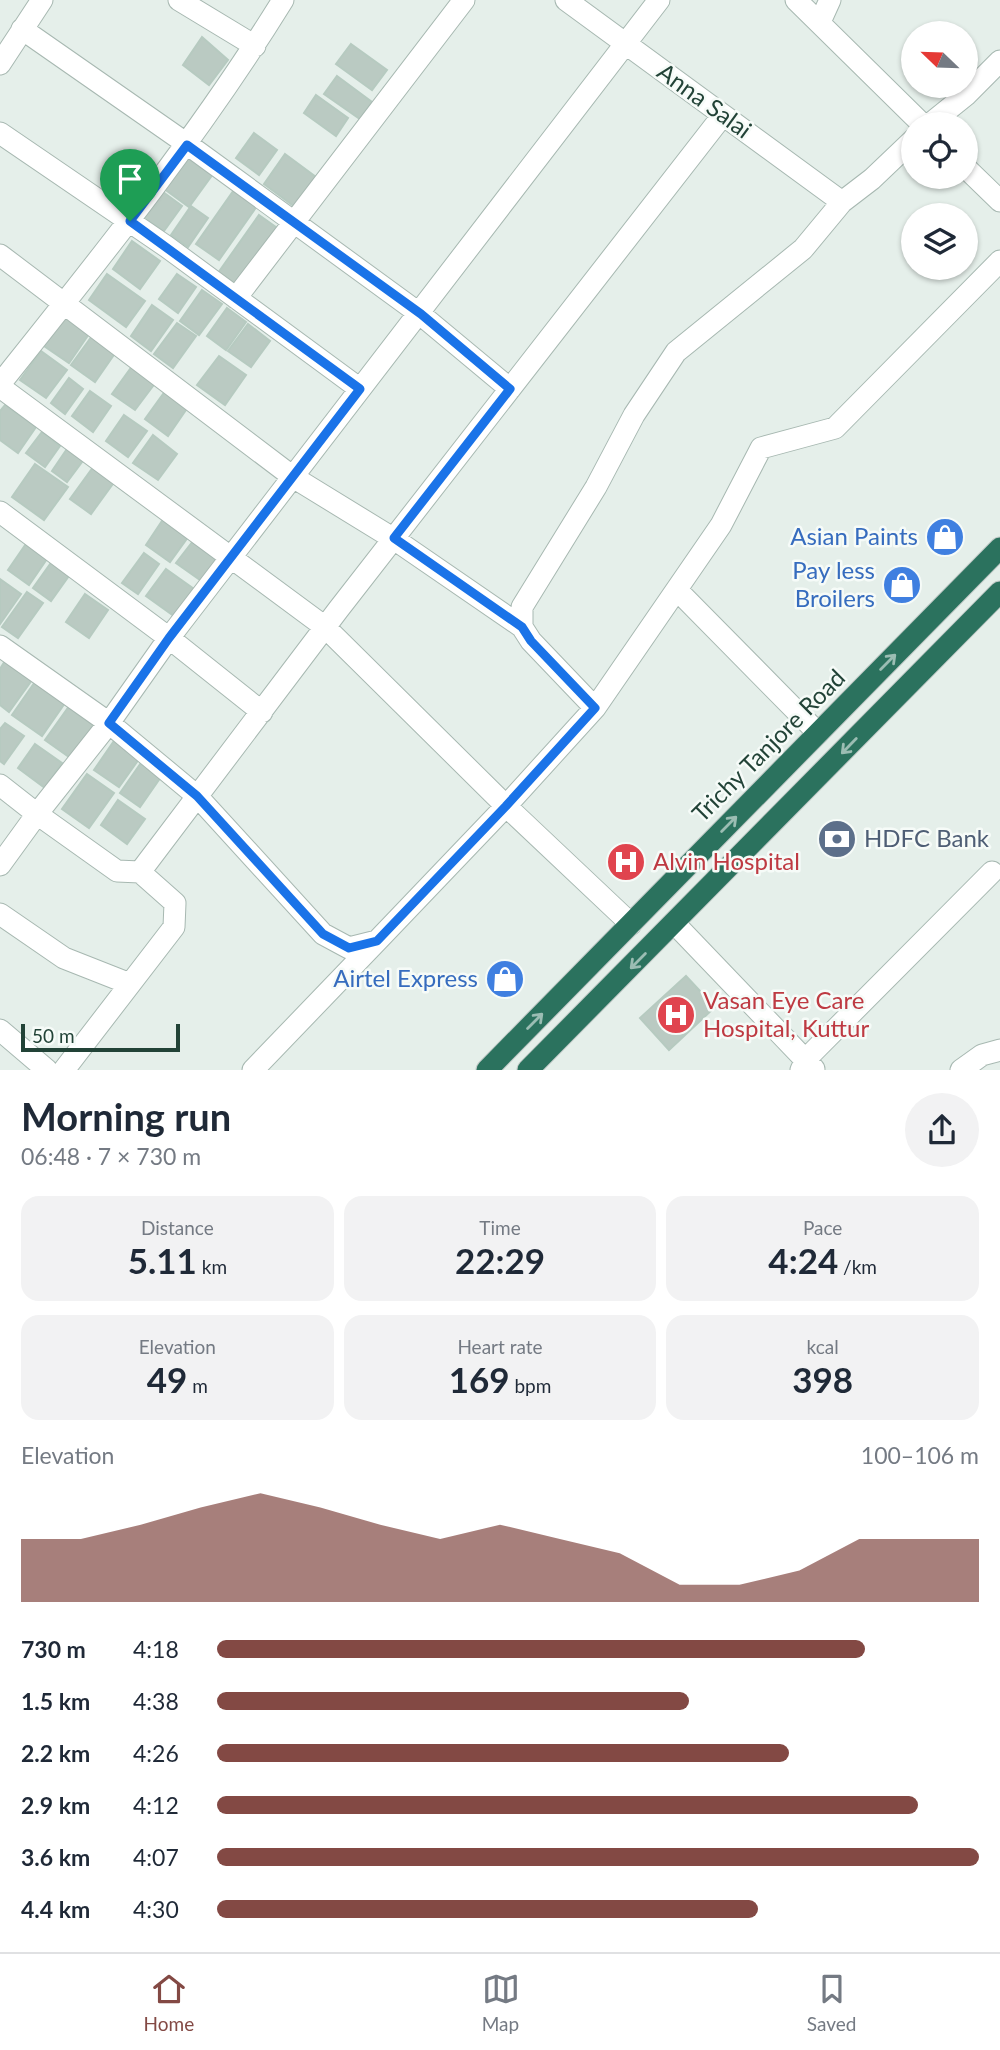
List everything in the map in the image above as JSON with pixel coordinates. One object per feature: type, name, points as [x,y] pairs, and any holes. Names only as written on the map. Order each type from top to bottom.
[{"type":"highway","name":"Trichy Tanjore Road","points":[[487,1070],[1000,548]]},
{"type":"highway","points":[[528,1070],[1000,592]]},
{"type":"street","points":[[0,64],[42,0]]},
{"type":"street","points":[[179,0],[254,46]]},
{"type":"street","points":[[283,0],[187,145],[0,385],[325,627],[506,806],[631,924]]},
{"type":"street","points":[[236,298],[464,0]]},
{"type":"street","name":"Anna Salai","points":[[566,0],[842,202]]},
{"type":"street","points":[[0,865],[109,723],[169,638],[360,389],[421,314],[659,0]]},
{"type":"street","points":[[796,0],[910,112]]},
{"type":"street","points":[[820,23],[830,0]]},
{"type":"street","points":[[22,29],[421,314],[510,389]]},
{"type":"street","points":[[945,112],[1000,61]]},
{"type":"street","points":[[140,872],[325,627],[723,115]]},
{"type":"street","points":[[0,133],[130,221],[360,389]]},
{"type":"street","points":[[522,627],[522,607],[596,487],[634,415],[676,352],[803,249],[842,202],[901,151]]},
{"type":"street","points":[[978,180],[1000,201]]},
{"type":"street","points":[[0,255],[293,477],[394,538],[522,627],[531,641],[595,708]]},
{"type":"street","points":[[253,1070],[506,806],[595,708],[721,525],[761,448],[835,428],[1000,261]]},
{"type":"street","points":[[0,512],[169,638],[261,712]]},
{"type":"street","points":[[677,590],[818,733]]},
{"type":"street","points":[[0,646],[109,723],[197,796],[323,934],[349,948],[377,941]]},
{"type":"street","points":[[0,785],[117,871],[140,872],[175,903],[174,927],[64,1070]]},
{"type":"street","points":[[675,924],[807,1066],[992,872]]},
{"type":"street","points":[[0,914],[64,958],[130,984]]},
{"type":"street","points":[[0,1030],[47,1070]]},
{"type":"street","points":[[961,1070],[982,1055],[1000,1050]]},
{"type":"building","points":[[202,37],[228,60],[209,85],[183,65]]},
{"type":"building","points":[[351,44],[387,70],[372,90],[336,64]]},
{"type":"building","points":[[337,76],[372,102],[360,119],[324,94]]},
{"type":"building","points":[[316,95],[348,118],[336,136],[304,113]]},
{"type":"building","points":[[254,133],[277,150],[259,175],[236,158]]},
{"type":"building","points":[[285,154],[316,177],[295,207],[264,184]]},
{"type":"building","points":[[186,155],[213,174],[189,207],[163,188]]},
{"type":"building","points":[[234,190],[257,206],[219,260],[196,244]]},
{"type":"building","points":[[163,192],[182,206],[164,231],[144,218]]},
{"type":"building","points":[[191,206],[208,218],[188,247],[171,235]]},
{"type":"building","points":[[259,215],[280,230],[239,287],[218,273]]},
{"type":"building","points":[[132,241],[160,261],[140,289],[113,269]]},
{"type":"building","points":[[107,274],[145,301],[126,327],[89,300]]},
{"type":"building","points":[[177,274],[196,287],[178,313],[159,299]]},
{"type":"building","points":[[202,290],[222,304],[199,335],[180,321]]},
{"type":"building","points":[[152,305],[173,320],[151,351],[131,336]]},
{"type":"building","points":[[227,308],[246,322],[226,350],[207,336]]},
{"type":"building","points":[[67,314],[91,331],[69,363],[44,346]]},
{"type":"building","points":[[177,323],[196,336],[173,368],[154,354]]},
{"type":"building","points":[[248,324],[270,341],[251,367],[228,351]]},
{"type":"building","points":[[95,332],[118,349],[95,382],[71,365]]},
{"type":"building","points":[[41,351],[67,370],[46,398],[20,380]]},
{"type":"building","points":[[219,356],[246,375],[225,405],[197,385]]},
{"type":"building","points":[[133,365],[156,382],[135,410],[112,394]]},
{"type":"building","points":[[69,378],[83,389],[65,414],[51,403]]},
{"type":"building","points":[[166,390],[188,407],[168,436],[145,419]]},
{"type":"building","points":[[90,391],[111,406],[93,432],[72,416]]},
{"type":"building","points":[[5,405],[36,427],[18,453],[0,440],[0,411]]},
{"type":"building","points":[[124,415],[147,431],[128,457],[106,441]]},
{"type":"building","points":[[42,432],[60,446],[45,467],[26,453]]},
{"type":"building","points":[[153,435],[177,454],[158,480],[133,463]]},
{"type":"building","points":[[69,446],[85,458],[67,482],[52,471]]},
{"type":"building","points":[[35,464],[68,487],[44,520],[12,497]]},
{"type":"building","points":[[94,466],[115,481],[91,514],[70,499]]},
{"type":"building","points":[[166,515],[191,533],[170,562],[146,545]]},
{"type":"building","points":[[28,541],[49,556],[29,585],[8,570]]},
{"type":"building","points":[[193,541],[219,559],[203,582],[176,563]]},
{"type":"building","points":[[144,553],[159,564],[138,594],[122,583]]},
{"type":"building","points":[[53,560],[71,573],[51,601],[33,588]]},
{"type":"building","points":[[166,569],[194,589],[174,616],[146,596]]},
{"type":"building","points":[[0,579],[21,594],[0,624]]},
{"type":"building","points":[[27,592],[43,603],[18,638],[2,627]]},
{"type":"building","points":[[85,594],[108,610],[89,638],[66,622]]},
{"type":"building","points":[[5,661],[32,680],[9,712],[0,705],[0,669]]},
{"type":"building","points":[[35,682],[65,703],[42,736],[12,715]]},
{"type":"building","points":[[70,705],[97,724],[72,759],[45,740]]},
{"type":"building","points":[[5,723],[24,736],[4,764],[0,761],[0,729]]},
{"type":"building","points":[[114,741],[139,759],[119,787],[94,770]]},
{"type":"building","points":[[35,744],[62,763],[45,788],[18,768]]},
{"type":"building","points":[[143,760],[163,774],[140,807],[120,793]]},
{"type":"building","points":[[87,774],[114,793],[89,828],[62,809]]},
{"type":"building","points":[[118,800],[145,819],[127,844],[101,825]]},
{"type":"building","points":[[686,976],[715,1007],[669,1050],[640,1018]]},
{"type":"place","name":"Asian Paints","points":[[945,537]]},
{"type":"place","name":"Pay less Broilers","points":[[902,585]]},
{"type":"place","name":"HDFC Bank","points":[[837,839]]},
{"type":"place","name":"Alvin Hospital","points":[[626,862]]},
{"type":"place","name":"Airtel Express","points":[[505,979]]},
{"type":"place","name":"Vasan Eye Care Hospital, Kuttur","points":[[676,1015]]},
{"type":"route","points":[[187,145],[421,314],[510,389],[394,538],[522,627],[531,641],[595,708],[377,941],[349,948],[323,934],[197,796],[109,723],[169,638],[360,389],[130,221],[187,145]]}]
